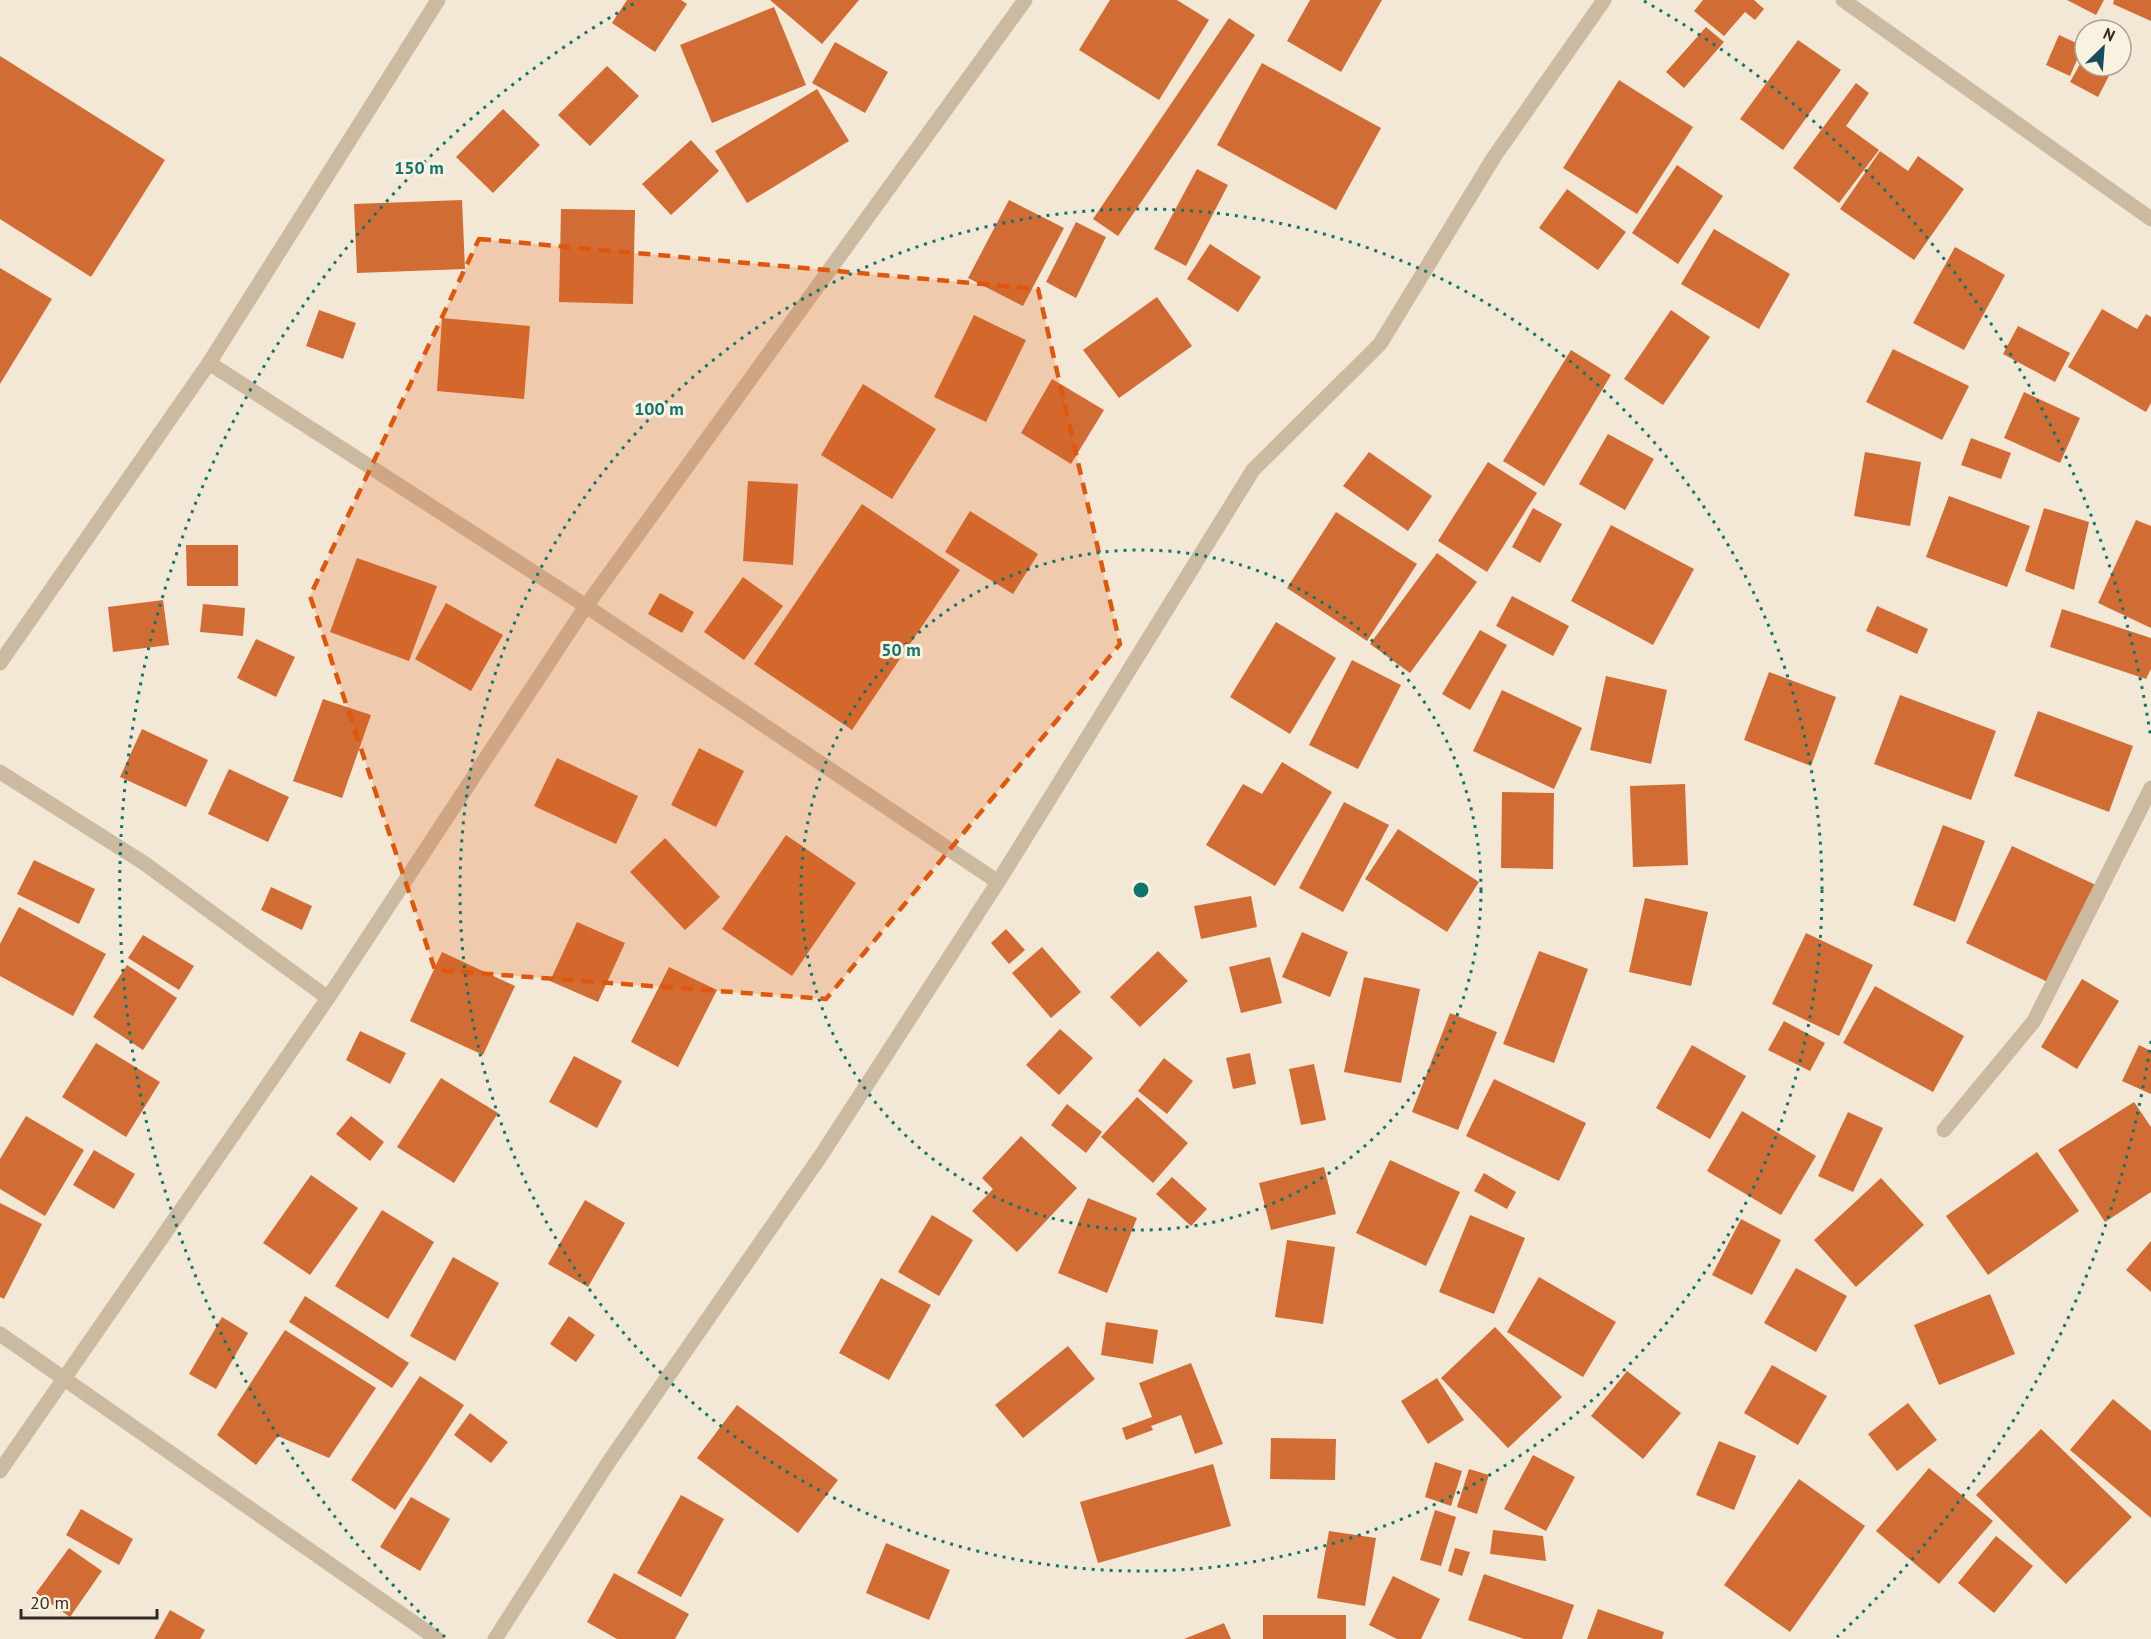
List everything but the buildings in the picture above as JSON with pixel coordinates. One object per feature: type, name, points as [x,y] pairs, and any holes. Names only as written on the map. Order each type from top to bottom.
[{"type":"street","points":[[0,663],[209,363],[438,0]]},
{"type":"street","points":[[0,1471],[328,998],[586,606],[1025,0]]},
{"type":"street","points":[[495,1639],[608,1463],[822,1154],[998,882],[1253,470],[1380,344],[1494,157],[1604,0]]},
{"type":"street","points":[[1843,0],[2151,219]]},
{"type":"street","points":[[209,363],[586,606],[998,882]]},
{"type":"street","points":[[0,772],[144,864],[328,998]]},
{"type":"street","points":[[1944,1130],[2034,1021],[2151,788]]},
{"type":"street","points":[[0,1334],[437,1639]]},
{"type":"highlighted area","points":[[479,239],[1038,289],[1120,644],[826,999],[435,970],[310,596]]}]
